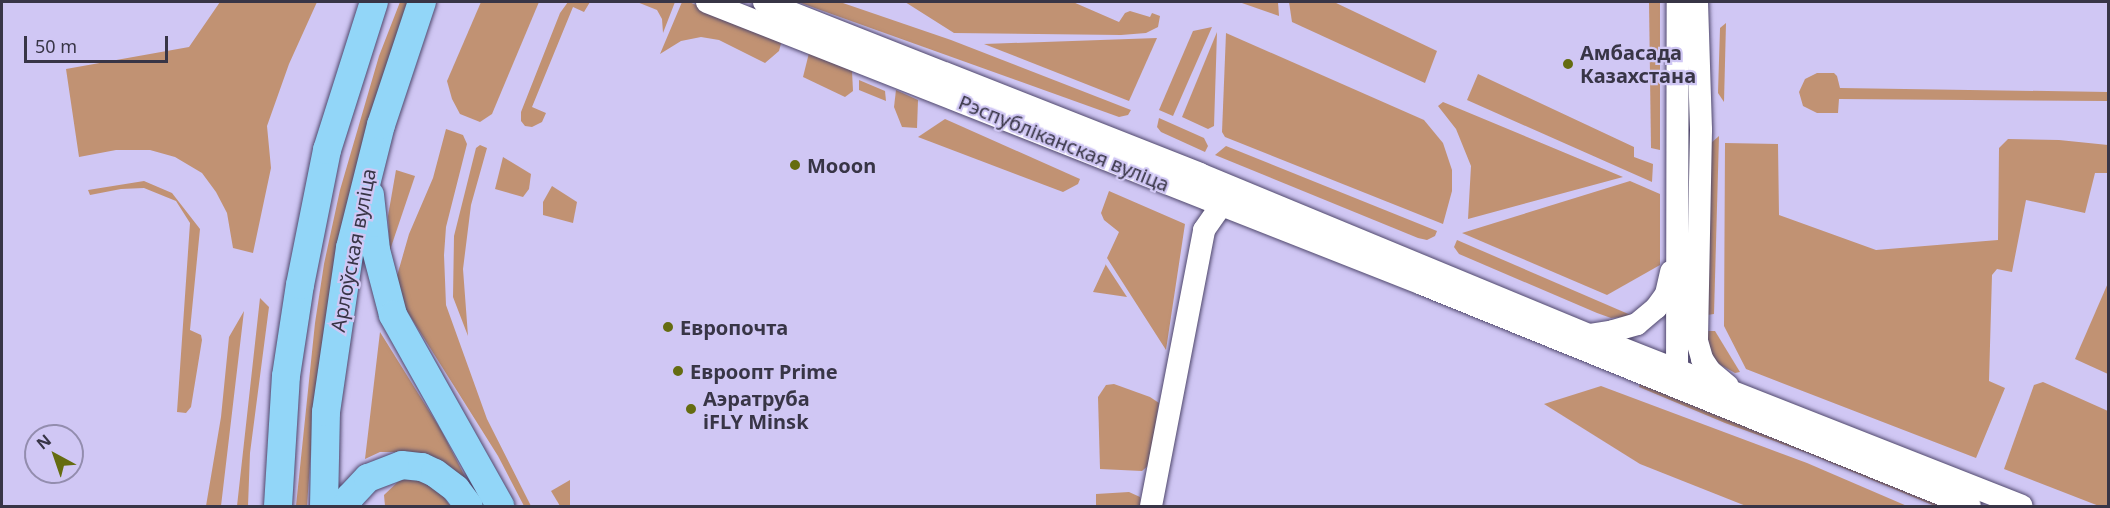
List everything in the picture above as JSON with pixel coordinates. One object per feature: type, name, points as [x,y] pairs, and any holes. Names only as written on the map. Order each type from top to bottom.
[{"type":"main road","points":[[278,507],[286,376],[300,285],[327,150],[374,2]]},
{"type":"main road","name":"Арлоўская вуліца","points":[[324,507],[326,412],[350,248],[381,125],[422,2]]},
{"type":"main road","points":[[368,172],[376,250],[393,315],[500,507]]},
{"type":"main road","points":[[346,507],[350,497],[368,478],[402,465],[422,467],[435,473],[456,489],[469,507]]},
{"type":"street","name":"Рэспубліканская вуліца","points":[[707,2],[794,25],[1221,206],[1422,284],[1680,377]]},
{"type":"street","name":"Рэспубліканская вуліца","points":[[764,2],[794,25]]},
{"type":"street","points":[[1678,2],[1675,253],[1680,377]]},
{"type":"street","points":[[1697,2],[1701,130],[1696,302],[1698,347],[1710,371],[1721,381],[1755,402]]},
{"type":"street","points":[[794,25],[1200,174],[1588,335],[1970,507]]},
{"type":"street","points":[[1151,507],[1204,230],[1221,206]]},
{"type":"street","points":[[1588,335],[1637,324],[1656,308],[1666,294],[1675,253]]},
{"type":"street","points":[[1680,377],[1698,347]]},
{"type":"street","points":[[1680,377],[1755,402],[2022,507]]},
{"type":"shaded area","points":[[220,2],[317,2],[289,64],[267,126],[271,168],[253,253],[233,248],[227,213],[216,192],[202,173],[175,157],[150,150],[116,150],[79,157],[66,69],[189,47]]},
{"type":"shaded area","points":[[400,2],[414,2],[312,435],[307,506],[296,506],[315,323],[324,264],[340,190],[379,56]]},
{"type":"shaded area","points":[[481,2],[539,2],[492,114],[480,122],[460,114],[452,99],[447,81]]},
{"type":"shaded area","points":[[568,2],[590,2],[584,12],[573,7],[532,107],[546,113],[542,122],[532,127],[525,126],[521,121],[521,112],[560,13]]},
{"type":"shaded area","points":[[637,2],[675,2],[663,33],[662,19],[657,10]]},
{"type":"shaded area","points":[[682,2],[689,2],[782,40],[779,51],[765,63],[719,40],[701,37],[681,41],[660,54]]},
{"type":"shaded area","points":[[798,2],[840,2],[951,40],[1131,110],[1128,115],[1119,117]]},
{"type":"shaded area","points":[[905,2],[1073,2],[1119,22],[1125,13],[1130,11],[1150,17],[1152,13],[1160,16],[1158,27],[1146,33],[1121,35],[954,33]]},
{"type":"shaded area","points":[[1239,2],[1278,2],[1279,16]]},
{"type":"shaded area","points":[[1289,2],[1334,2],[1437,51],[1425,83],[1292,22]]},
{"type":"shaded area","points":[[1649,2],[1660,2],[1660,150],[1651,148]]},
{"type":"shaded area","points":[[1726,23],[1724,102],[1718,93],[1720,28]]},
{"type":"shaded area","points":[[1212,27],[1173,116],[1159,110],[1193,31]]},
{"type":"shaded area","points":[[1217,32],[1214,126],[1208,129],[1182,117]]},
{"type":"shaded area","points":[[1226,33],[1424,120],[1443,143],[1452,170],[1452,191],[1443,224],[1225,137],[1222,132]]},
{"type":"shaded area","points":[[1157,38],[1129,101],[984,44]]},
{"type":"shaded area","points":[[809,53],[852,71],[853,91],[845,97],[803,77]]},
{"type":"shaded area","points":[[1817,73],[1834,73],[1840,88],[2108,92],[2108,101],[1839,99],[1838,113],[1817,113],[1803,106],[1799,92],[1805,79]]},
{"type":"shaded area","points":[[1478,74],[1634,147],[1634,157],[1653,164],[1652,182],[1467,100]]},
{"type":"shaded area","points":[[859,80],[885,91],[886,101],[859,90]]},
{"type":"shaded area","points":[[896,90],[918,100],[917,128],[902,127],[894,107]]},
{"type":"shaded area","points":[[1443,102],[1623,177],[1468,219],[1471,166],[1456,129],[1438,106]]},
{"type":"shaded area","points":[[1159,118],[1204,138],[1208,146],[1205,152],[1161,132],[1157,127]]},
{"type":"shaded area","points":[[945,119],[1080,179],[1078,184],[1063,192],[918,137]]},
{"type":"shaded area","points":[[446,129],[463,135],[467,144],[446,227],[444,255],[446,305],[487,419],[531,506],[524,506],[498,456],[405,308],[397,276],[409,234],[433,178]]},
{"type":"shaded area","points":[[1719,136],[1714,314],[1707,315],[1711,143]]},
{"type":"shaded area","points":[[2008,139],[2059,140],[2108,145],[2108,173],[2095,173],[2085,213],[2026,200],[2012,272],[1997,269],[1992,275],[1989,381],[2005,388],[1976,458],[1746,369],[1724,326],[1725,143],[1778,144],[1779,215],[1876,250],[1998,240],[1999,148]]},
{"type":"shaded area","points":[[480,145],[487,148],[471,205],[463,269],[468,336],[453,297],[454,236],[476,148]]},
{"type":"shaded area","points":[[1226,146],[1437,231],[1435,236],[1427,240],[1418,238],[1215,155]]},
{"type":"shaded area","points":[[503,157],[531,174],[529,189],[523,197],[495,189]]},
{"type":"shaded area","points":[[396,170],[415,176],[390,250],[388,216]]},
{"type":"shaded area","points":[[144,181],[172,193],[200,229],[190,330],[201,335],[202,340],[191,407],[186,413],[177,412],[190,223],[176,201],[144,188],[121,189],[90,195],[88,190]]},
{"type":"shaded area","points":[[1630,181],[1660,194],[1660,265],[1607,295],[1462,233]]},
{"type":"shaded area","points":[[552,186],[577,202],[573,223],[543,215],[543,202]]},
{"type":"shaded area","points":[[1109,191],[1185,224],[1166,350],[1107,258],[1119,232],[1104,220],[1101,213]]},
{"type":"shaded area","points":[[1457,240],[1633,316],[1611,318],[1459,254],[1454,247]]},
{"type":"shaded area","points":[[1106,265],[1127,297],[1093,292]]},
{"type":"shaded area","points":[[2108,283],[2108,374],[2075,359]]},
{"type":"shaded area","points":[[260,298],[269,307],[250,453],[248,506],[237,506]]},
{"type":"shaded area","points":[[244,311],[221,506],[206,506],[221,417],[229,337]]},
{"type":"shaded area","points":[[1706,331],[1715,331],[1740,372],[1735,373],[1719,364],[1712,356]]},
{"type":"shaded area","points":[[380,332],[441,430],[472,490],[398,452],[380,452],[365,459]]},
{"type":"shaded area","points":[[1641,381],[1952,506],[1935,506],[1807,453],[1725,423],[1639,387]]},
{"type":"shaded area","points":[[2043,382],[2108,411],[2108,506],[2099,506],[2004,469],[2034,385]]},
{"type":"shaded area","points":[[1114,384],[1150,397],[1159,403],[1149,465],[1142,471],[1100,469],[1098,397],[1106,385]]},
{"type":"shaded area","points":[[1601,386],[1807,463],[1907,506],[1746,506],[1640,464],[1544,404]]},
{"type":"shaded area","points":[[403,477],[417,478],[439,490],[450,506],[385,506],[384,495]]},
{"type":"shaded area","points":[[570,480],[570,506],[560,506],[551,491]]},
{"type":"shaded area","points":[[1129,492],[1140,497],[1141,506],[1096,506],[1096,494]]},
{"type":"place","name":"Амбасада Казахстана","points":[[1568,64]]},
{"type":"place","name":"Mooon","points":[[795,165]]},
{"type":"place","name":"Европочта","points":[[668,327]]},
{"type":"place","name":"Евроопт Prime","points":[[678,371]]},
{"type":"place","name":"Аэратруба iFLY Minsk","points":[[691,409]]}]
